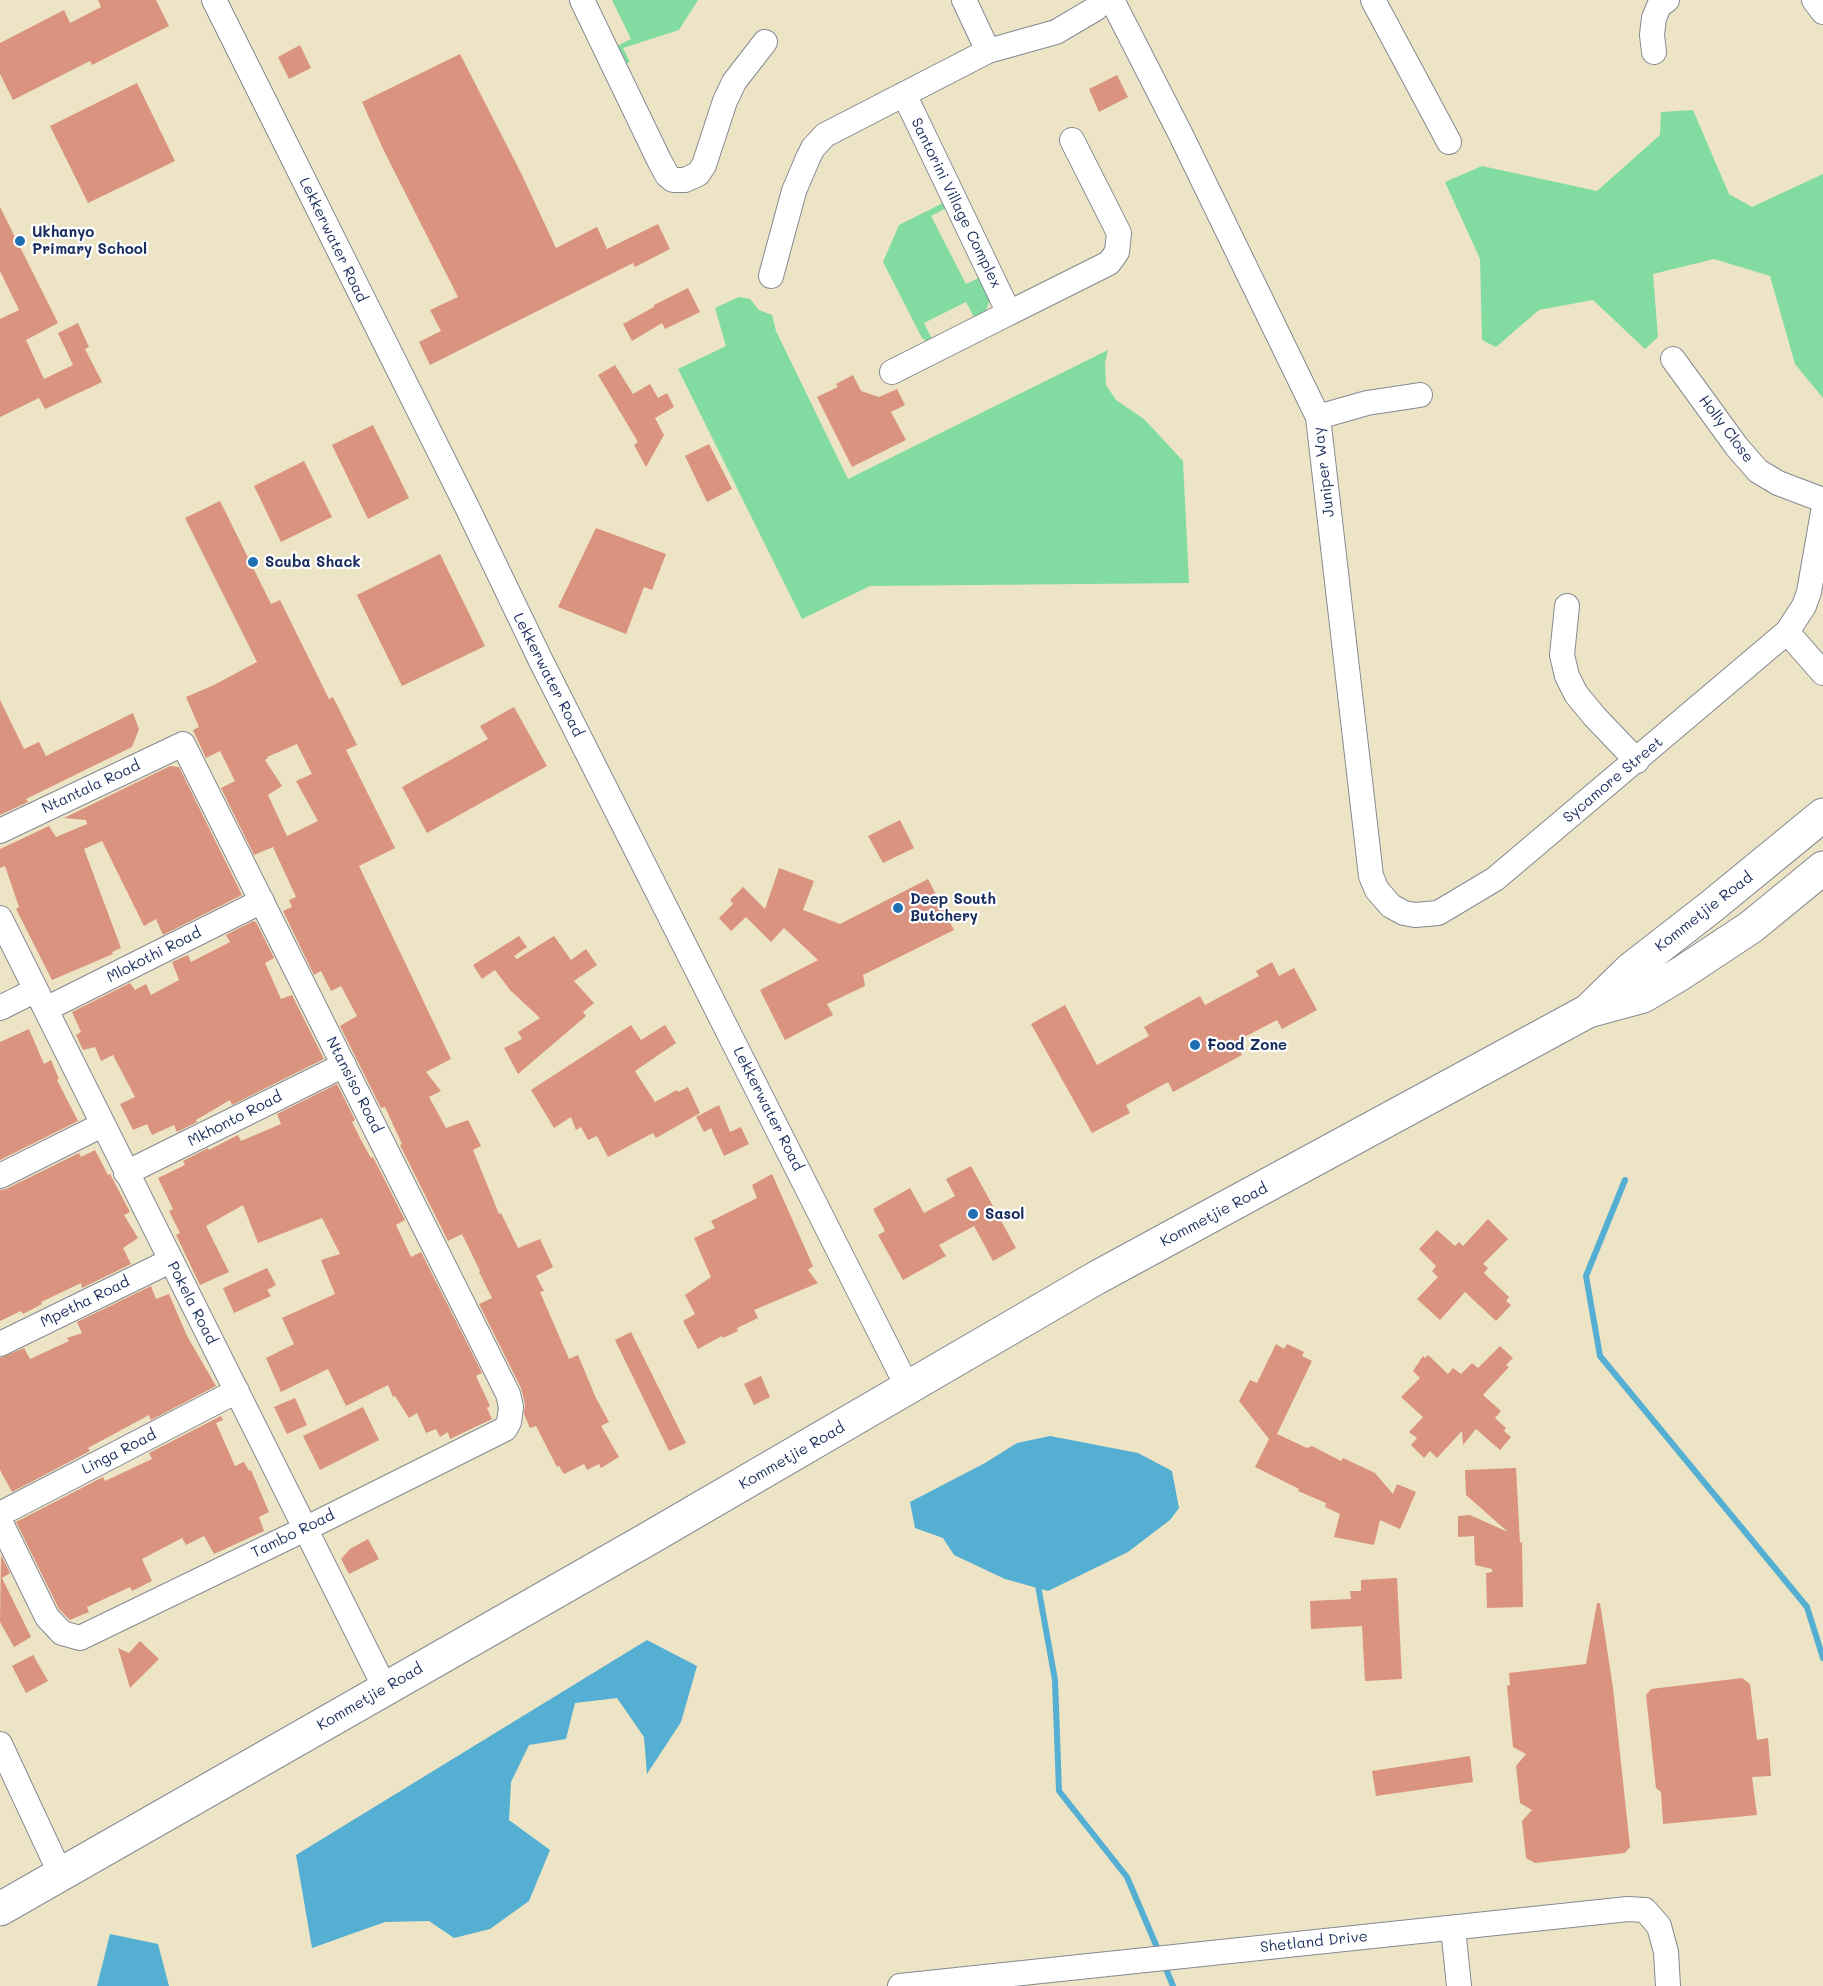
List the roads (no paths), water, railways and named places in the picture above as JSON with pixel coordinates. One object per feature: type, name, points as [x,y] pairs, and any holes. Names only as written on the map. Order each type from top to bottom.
[{"type":"main road","name":"Kommetjie Road","points":[[1588,1011],[1631,969],[1823,816]]},
{"type":"main road","name":"Kommetjie Road","points":[[0,1909],[1096,1278],[1588,1011],[1643,996],[1751,927],[1823,868]]},
{"type":"street","name":"Lekkerwater Road","points":[[214,0],[466,505],[545,670],[908,1388]]},
{"type":"street","points":[[582,0],[659,160],[667,175],[673,180],[685,180],[698,174],[704,165],[725,101],[734,82],[765,42]]},
{"type":"street","points":[[964,0],[988,51]]},
{"type":"street","points":[[771,276],[794,191],[813,148],[829,132],[988,51],[1056,32],[1095,9],[1105,0]]},
{"type":"street","name":"Juniper Way","points":[[1112,0],[1180,133],[1318,417],[1371,876],[1377,890],[1397,910],[1415,915],[1431,915]]},
{"type":"street","points":[[1373,0],[1449,142]]},
{"type":"street","points":[[1654,52],[1652,35],[1654,18],[1659,6],[1667,0]]},
{"type":"street","points":[[1814,0],[1823,12]]},
{"type":"street","name":"Santorini Village Complex","points":[[904,94],[1009,312]]},
{"type":"street","points":[[892,372],[1109,263],[1117,252],[1119,233],[1072,140]]},
{"type":"street","name":"Holly Close","points":[[1673,359],[1737,447],[1758,471],[1778,483],[1823,500]]},
{"type":"street","points":[[1318,417],[1367,403],[1419,395]]},
{"type":"street","name":"Sycamore Street","points":[[1431,915],[1443,911],[1495,879],[1787,632],[1804,606],[1809,592],[1823,512]]},
{"type":"street","points":[[1567,606],[1562,655],[1567,676],[1576,694],[1595,717],[1637,760]]},
{"type":"street","points":[[1787,632],[1823,673]]},
{"type":"street","name":"Ntantala Road","points":[[0,831],[183,744]]},
{"type":"street","name":"Ntansiso Road","points":[[183,744],[508,1394],[511,1417],[505,1429]]},
{"type":"street","name":"Mlokothi Road","points":[[0,1008],[41,999],[262,901]]},
{"type":"street","name":"Pokela Road","points":[[0,918],[385,1688]]},
{"type":"street","name":"Mkhonto Road","points":[[126,1173],[344,1065]]},
{"type":"street","points":[[0,1176],[102,1125]]},
{"type":"street","name":"Mpetha Road","points":[[0,1344],[170,1261]]},
{"type":"street","name":"Linga Road","points":[[0,1514],[237,1391]]},
{"type":"street","name":"Tambo Road","points":[[0,1521],[47,1617],[62,1633],[80,1638],[505,1429]]},
{"type":"street","points":[[0,1744],[61,1875]]},
{"type":"street","name":"Shetland Drive","points":[[900,1986],[1046,1978],[1148,1959],[1619,1909],[1645,1911],[1656,1920],[1663,1936],[1668,1986]]},
{"type":"street","points":[[1453,1928],[1459,1986]]},
{"type":"water","points":[[1050,1436],[1138,1453],[1172,1471],[1179,1508],[1170,1520],[1128,1552],[1048,1591],[1005,1579],[954,1555],[943,1538],[915,1528],[910,1502],[985,1463],[1017,1443]]},
{"type":"water","points":[[647,1640],[697,1666],[681,1722],[647,1774],[644,1737],[617,1698],[575,1703],[566,1739],[529,1745],[511,1782],[509,1820],[550,1850],[529,1901],[490,1929],[454,1938],[429,1921],[385,1922],[312,1948],[296,1855]]},
{"type":"water","points":[[110,1934],[158,1944],[169,1986],[97,1986]]},
{"type":"waterway","points":[[1625,1180],[1586,1276],[1600,1356],[1807,1607],[1823,1658]]},
{"type":"waterway","points":[[1037,1580],[1055,1680],[1059,1791],[1127,1877],[1159,1952]]},
{"type":"waterway","points":[[1164,1964],[1173,1986]]},
{"type":"place","name":"Ukhanyo Primary School","points":[[20,241]]},
{"type":"place","name":"Scuba Shack","points":[[253,562]]},
{"type":"place","name":"Deep South Butchery","points":[[898,908]]},
{"type":"place","name":"Food Zone","points":[[1195,1045]]},
{"type":"place","name":"Sasol","points":[[973,1214]]}]
